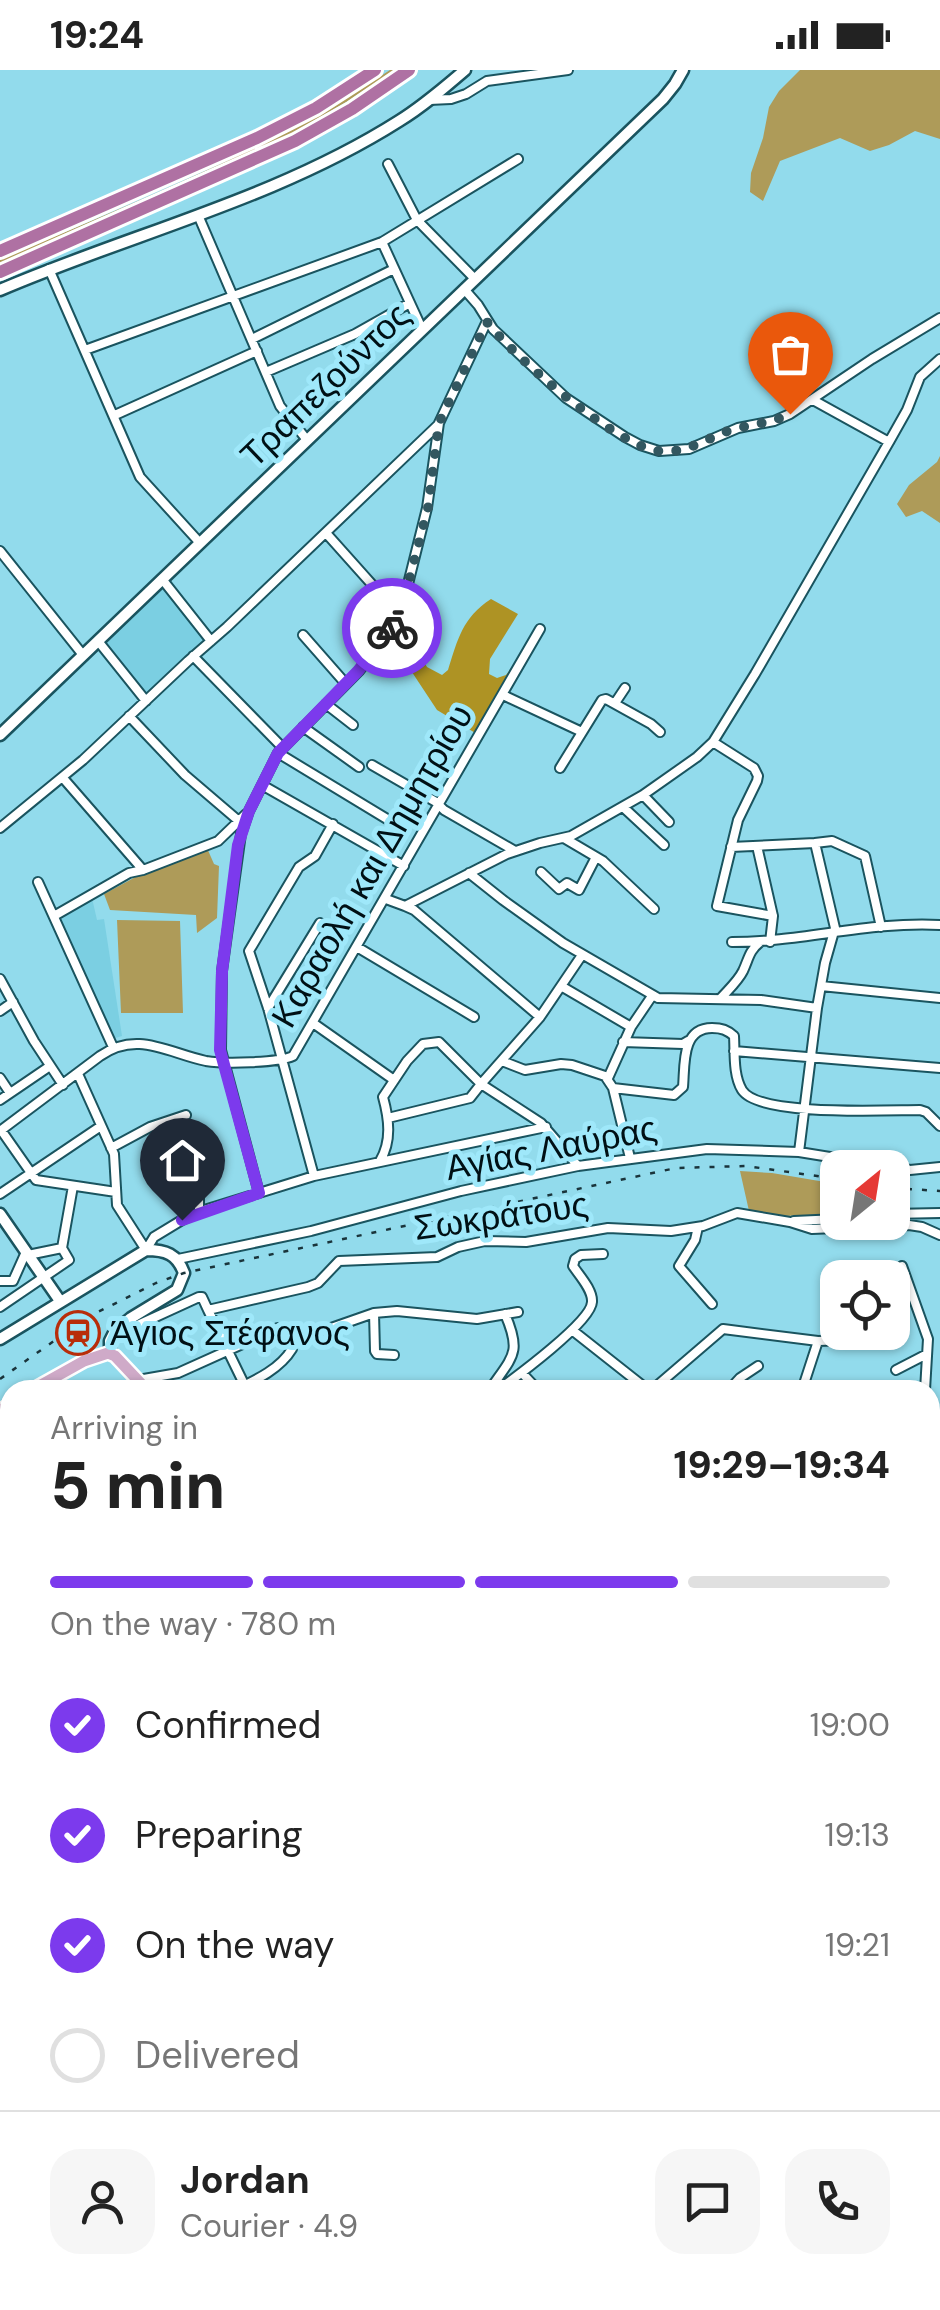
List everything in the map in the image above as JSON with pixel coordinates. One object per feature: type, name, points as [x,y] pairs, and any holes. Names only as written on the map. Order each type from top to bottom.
[{"type":"highway","points":[[0,251],[257,138],[316,108],[375,70]]},
{"type":"highway","points":[[0,272],[295,141],[409,70]]},
{"type":"main road","points":[[0,290],[318,166],[374,136],[429,100],[465,70]]},
{"type":"main road","name":"Τραπεζούντος","points":[[3,732],[663,99],[683,70]]},
{"type":"main road","points":[[0,1214],[60,1301]]},
{"type":"main road","points":[[0,1339],[146,1250],[164,1251],[178,1259],[184,1272],[179,1288],[118,1328],[112,1336],[110,1353]]},
{"type":"main road","points":[[110,1353],[137,1380]]},
{"type":"main road","points":[[50,1380],[84,1361],[110,1353]]},
{"type":"street","points":[[429,100],[466,94],[487,81],[568,70]]},
{"type":"street","points":[[85,350],[382,242],[518,159]]},
{"type":"street","points":[[388,164],[418,220],[475,279]]},
{"type":"street","points":[[198,215],[280,406],[307,440]]},
{"type":"street","points":[[382,242],[422,330]]},
{"type":"street","points":[[49,268],[140,477],[200,543]]},
{"type":"street","points":[[252,339],[394,269]]},
{"type":"street","points":[[464,289],[487,322],[566,398],[651,450],[689,448],[738,428],[790,414],[940,318]]},
{"type":"street","points":[[266,372],[355,334],[410,303]]},
{"type":"street","points":[[259,1193],[220,1050],[222,971],[238,845],[249,811],[280,750],[346,684],[385,638],[404,600],[428,508],[439,423],[487,322]]},
{"type":"street","points":[[115,415],[256,350]]},
{"type":"street","points":[[405,906],[516,852],[564,838],[643,795],[713,742],[889,442],[920,376],[940,360]]},
{"type":"street","points":[[813,400],[889,442]]},
{"type":"street","points":[[0,828],[63,778],[439,423]]},
{"type":"street","points":[[326,533],[376,589]]},
{"type":"street","points":[[0,550],[83,655]]},
{"type":"street","points":[[162,579],[211,641]]},
{"type":"street","name":"Καραολή και Δημητρίου","points":[[113,1047],[125,1043],[153,1046],[222,1062],[282,1060],[293,1056],[540,629]]},
{"type":"street","points":[[302,635],[346,684]]},
{"type":"street","points":[[98,641],[146,700]]},
{"type":"street","points":[[193,656],[280,750],[386,819]]},
{"type":"street","points":[[615,703],[625,688]]},
{"type":"street","points":[[503,695],[582,732]]},
{"type":"street","points":[[560,768],[602,700],[615,703],[660,732]]},
{"type":"street","points":[[326,704],[353,726]]},
{"type":"street","points":[[0,716],[3,732]]},
{"type":"street","points":[[129,716],[184,775],[240,822]]},
{"type":"street","points":[[303,727],[359,767]]},
{"type":"street","points":[[713,742],[754,768],[758,776],[738,820],[717,906],[773,916]]},
{"type":"street","points":[[372,765],[516,852]]},
{"type":"street","points":[[63,778],[143,870]]},
{"type":"street","points":[[262,785],[404,866]]},
{"type":"street","points":[[643,795],[670,822]]},
{"type":"street","points":[[623,806],[664,845]]},
{"type":"street","points":[[54,916],[129,873],[218,841],[249,811]]},
{"type":"street","points":[[314,1176],[250,948],[299,867],[315,856],[333,824]]},
{"type":"street","points":[[564,838],[604,861],[654,909]]},
{"type":"street","points":[[732,847],[832,841],[864,856],[881,927]]},
{"type":"street","points":[[800,1152],[817,1008],[835,924],[814,843]]},
{"type":"street","points":[[721,998],[746,966],[749,950],[765,942],[773,916],[757,846]]},
{"type":"street","points":[[541,872],[560,890],[568,883],[579,890],[596,857]]},
{"type":"street","points":[[469,873],[582,955],[655,997],[761,1000],[817,1008]]},
{"type":"street","points":[[38,882],[113,1047],[0,1131],[31,1175],[39,1180],[116,1192]]},
{"type":"street","points":[[386,899],[414,910],[540,1017]]},
{"type":"street","points":[[268,1008],[320,922]]},
{"type":"street","points":[[732,942],[940,925]]},
{"type":"street","points":[[358,948],[474,1017]]},
{"type":"street","points":[[388,1118],[470,1098],[540,1017],[582,955]]},
{"type":"street","points":[[0,979],[63,1085]]},
{"type":"street","points":[[561,986],[631,1027]]},
{"type":"street","points":[[821,986],[940,998]]},
{"type":"street","points":[[608,1078],[631,1027],[655,997]]},
{"type":"street","points":[[0,1010],[13,1002]]},
{"type":"street","points":[[313,1023],[394,1080]]},
{"type":"street","points":[[624,1042],[683,1044],[702,1029],[726,1030],[734,1036],[741,1089],[750,1099],[775,1107],[920,1110],[940,1126]]},
{"type":"street","points":[[614,1088],[678,1094],[683,1088],[686,1049],[691,1038]]},
{"type":"street","points":[[380,1161],[387,1148],[388,1118],[383,1097],[424,1044],[439,1042],[481,1084],[546,1128],[578,1166]]},
{"type":"street","points":[[734,1051],[940,1068]]},
{"type":"street","points":[[502,1061],[525,1070],[572,1065],[608,1078],[614,1088],[630,1158]]},
{"type":"street","points":[[0,1100],[50,1066]]},
{"type":"street","points":[[78,1074],[116,1164],[118,1208],[146,1250],[154,1237],[182,1220],[314,1176],[546,1128]]},
{"type":"street","points":[[0,1078],[10,1092]]},
{"type":"street","points":[[111,1148],[150,1127],[186,1116]]},
{"type":"street","points":[[0,1194],[101,1126]]},
{"type":"street","name":"Αγίας Λαύρας","points":[[178,1259],[312,1231],[461,1191],[578,1166],[707,1148],[800,1152],[910,1170],[940,1166]]},
{"type":"street","points":[[184,1150],[199,1213]]},
{"type":"street","points":[[0,1307],[68,1260],[62,1248],[73,1186]]},
{"type":"street","name":"Σωκράτους","points":[[118,1328],[126,1330],[199,1297],[208,1310],[308,1287],[318,1283],[339,1262],[437,1258],[485,1241],[526,1242],[608,1228],[671,1231],[736,1214],[812,1229],[909,1225],[940,1235]]},
{"type":"street","points":[[910,1214],[940,1214]]},
{"type":"street","points":[[790,1222],[820,1220]]},
{"type":"street","points":[[698,1227],[679,1266],[712,1304]]},
{"type":"street","points":[[13,1281],[27,1254],[62,1248]]},
{"type":"street","points":[[511,1380],[588,1312],[590,1294],[573,1266],[581,1255],[603,1254]]},
{"type":"street","points":[[0,1281],[13,1281]]},
{"type":"street","points":[[13,1281],[21,1292]]},
{"type":"street","points":[[910,1288],[928,1338],[926,1380]]},
{"type":"street","points":[[208,1310],[242,1380]]},
{"type":"street","points":[[256,1380],[286,1358],[291,1342],[374,1314],[397,1311],[477,1319],[518,1312]]},
{"type":"street","points":[[374,1314],[374,1350],[376,1354],[394,1355]]},
{"type":"street","points":[[498,1380],[515,1348],[505,1314]]},
{"type":"street","points":[[160,1380],[278,1328]]},
{"type":"street","points":[[662,1380],[724,1329],[818,1341],[805,1380]]},
{"type":"street","points":[[572,1330],[637,1380]]},
{"type":"street","points":[[896,1370],[927,1354]]},
{"type":"street","points":[[738,1380],[758,1366]]},
{"type":"street","points":[[522,1373],[529,1380]]},
{"type":"shaded area","points":[[395,70],[291,134],[0,263],[249,150]]},
{"type":"shaded area","points":[[800,70],[940,70],[940,139],[915,131],[870,151],[840,138],[780,161],[763,201],[750,192],[751,173],[769,107]]},
{"type":"shaded area","points":[[940,456],[940,523],[922,511],[906,517],[897,504],[909,485]]},
{"type":"shaded area","points":[[163,586],[206,639],[147,696],[104,641]]},
{"type":"shaded area","points":[[491,599],[518,614],[490,659],[489,674],[497,678],[506,675],[524,651],[477,734],[437,710],[400,654],[411,640],[427,667],[442,675],[448,670],[467,622]]},
{"type":"shaded area","points":[[207,848],[214,864],[219,866],[217,918],[197,933],[196,915],[110,910],[104,894],[143,873]]},
{"type":"shaded area","points":[[92,898],[97,920],[104,919],[122,1036],[112,1039],[58,918]]},
{"type":"shaded area","points":[[117,920],[180,921],[183,1013],[121,1013]]},
{"type":"shaded area","points":[[740,1171],[820,1181],[820,1215],[777,1216],[749,1211]]},
{"type":"railway","points":[[0,1379],[88,1317],[184,1273],[676,1168],[746,1166],[820,1176]]},
{"type":"railway","points":[[910,1189],[940,1191]]},
{"type":"way so far","points":[[392,628],[404,600],[428,508],[439,423],[487,322],[566,398],[651,450],[689,448],[738,428],[790,414]]},
{"type":"place","name":"Άγιος Στέφανος","points":[[78,1333]]},
{"type":"route","points":[[182,1220],[259,1193],[220,1050],[227,925],[238,845],[249,811],[278,753],[358,671],[392,628]]}]
